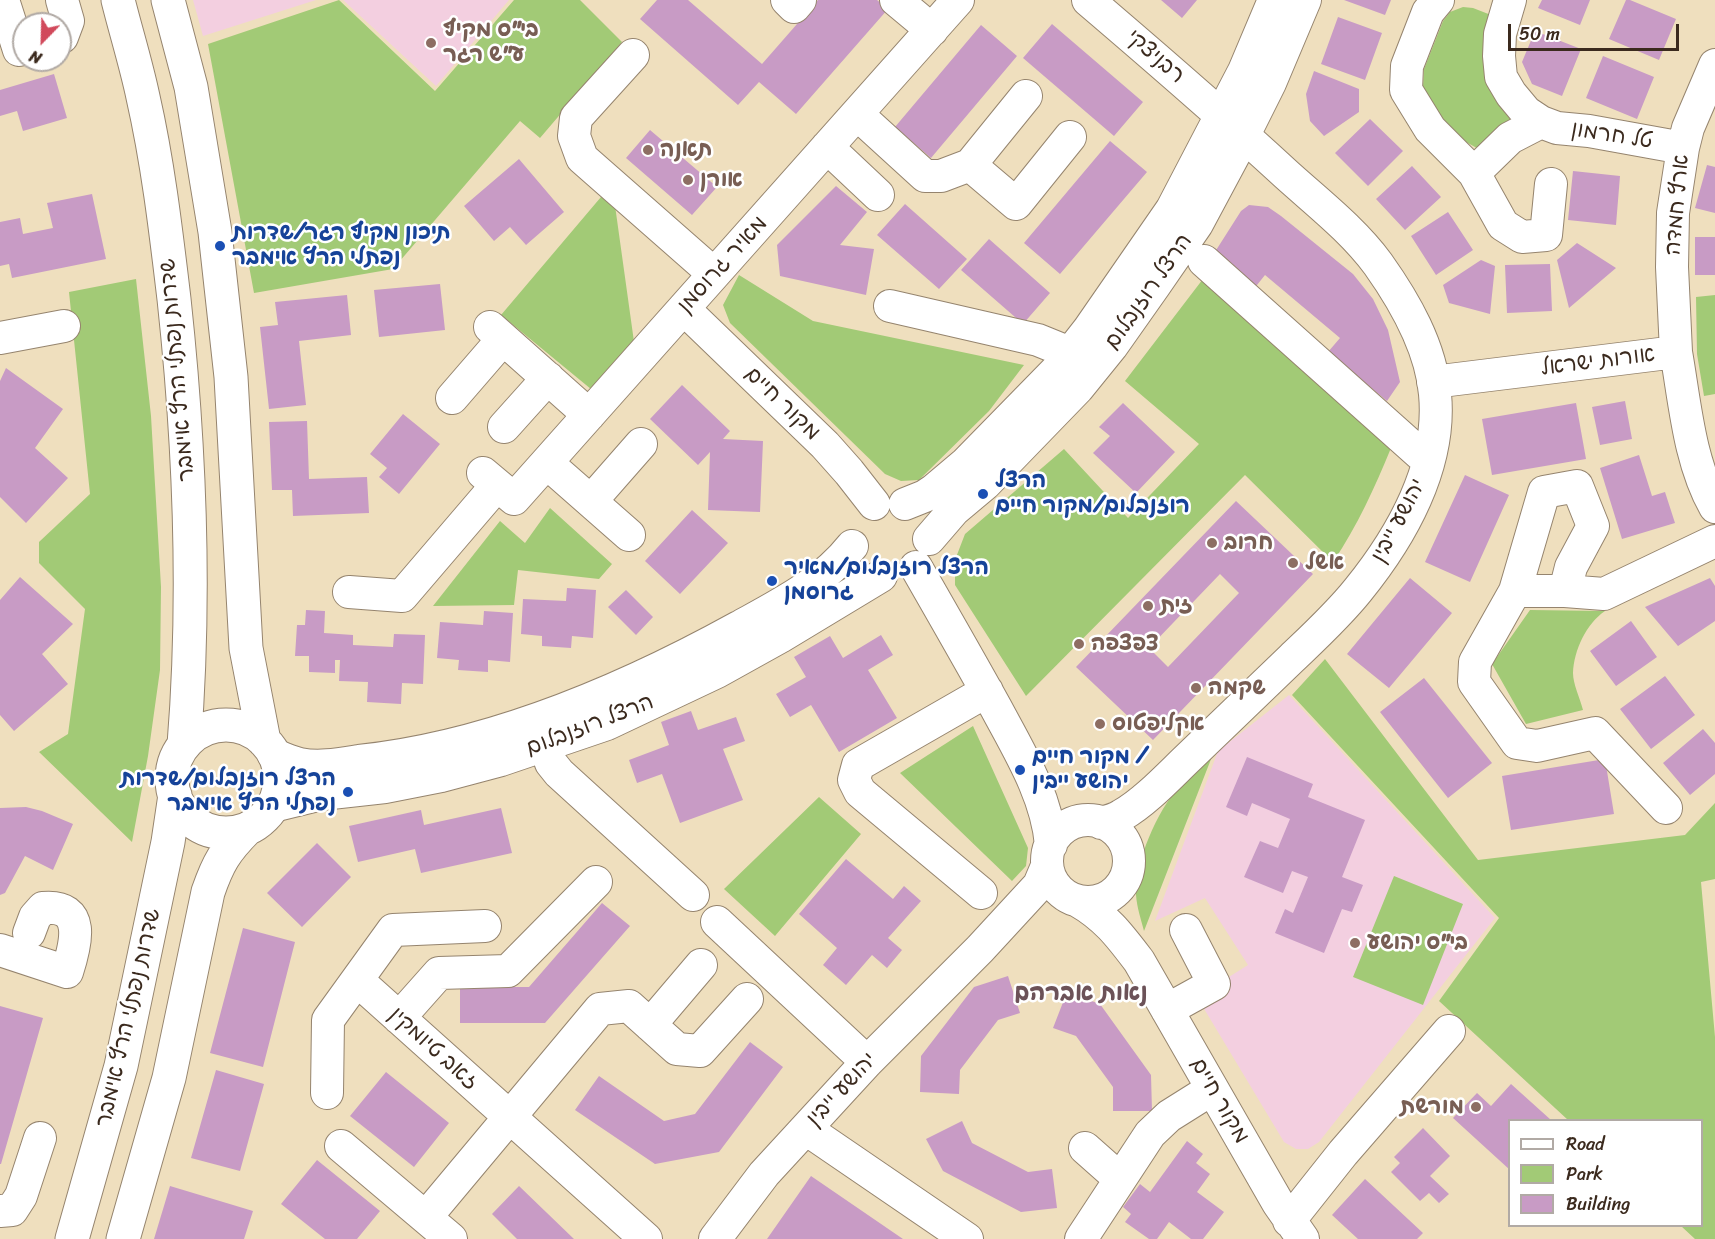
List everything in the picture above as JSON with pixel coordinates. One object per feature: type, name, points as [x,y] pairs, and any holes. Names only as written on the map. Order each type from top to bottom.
[{"type":"main road","name":"שדרות נפתלי הרץ אימבר","points":[[118,0],[143,97],[167,238],[183,381],[191,549],[189,675],[184,745]]},
{"type":"main road","points":[[123,1239],[169,1078],[208,892],[218,865],[229,847],[247,829],[262,820],[273,806],[280,780],[269,748],[246,648],[231,377],[215,232],[191,87],[168,0]]},
{"type":"main road","points":[[247,829],[229,833],[196,823],[183,811],[175,795],[173,769],[184,745],[206,729],[223,725],[241,727],[257,735],[269,748]]},
{"type":"main road","name":"שדרות נפתלי הרץ אימבר","points":[[72,1239],[121,1066],[168,842],[175,795]]},
{"type":"street","points":[[3,0],[12,42]]},
{"type":"street","points":[[787,0],[794,7],[800,0]]},
{"type":"street","points":[[896,0],[932,30]]},
{"type":"street","name":"מאיר גרוסמן","points":[[350,592],[402,596],[490,479],[514,500],[958,0]]},
{"type":"street","name":"רבניצקי","points":[[1089,0],[1233,125]]},
{"type":"street","name":"הרצל רוזנבלום","points":[[928,539],[1078,388],[1112,346],[1197,224],[1233,125],[1244,71],[1274,0]]},
{"type":"street","name":"הרצל רוזנבלום","points":[[905,504],[934,490],[966,463],[1057,370],[1132,269],[1233,125],[1270,83],[1305,0]]},
{"type":"street","points":[[1438,0],[1428,12],[1407,66],[1406,90],[1430,129],[1474,173],[1503,225],[1522,237],[1546,235],[1551,184]]},
{"type":"street","name":"טל חרמון","points":[[1506,1],[1500,34],[1501,77],[1526,112],[1541,122],[1557,128],[1589,131],[1683,148]]},
{"type":"street","points":[[633,55],[576,118],[574,136],[582,158],[714,274]]},
{"type":"street","name":"ארץ חמדה","points":[[1676,352],[1673,213],[1688,128],[1715,64]]},
{"type":"street","points":[[857,114],[926,176],[941,176],[970,165],[1026,96]]},
{"type":"street","name":"טל חרמון","points":[[1474,173],[1510,138],[1541,122]]},
{"type":"street","name":"יהושע ייבין","points":[[1094,821],[1114,820],[1125,814],[1166,779],[1312,638],[1359,589],[1402,524],[1416,497],[1432,442],[1435,411],[1430,366],[1411,317],[1377,262],[1354,237],[1233,125]]},
{"type":"street","points":[[970,165],[1016,204],[1070,137]]},
{"type":"street","points":[[827,147],[878,195]]},
{"type":"street","points":[[1204,261],[1428,461]]},
{"type":"street","points":[[890,306],[1038,340],[1070,353]]},
{"type":"street","name":"מקור חיים","points":[[684,309],[825,446],[874,504]]},
{"type":"street","points":[[0,338],[64,326]]},
{"type":"street","points":[[452,398],[496,333],[589,415]]},
{"type":"street","name":"אורות ישראל","points":[[1433,382],[1676,352],[1698,465],[1715,507]]},
{"type":"street","points":[[504,428],[548,378]]},
{"type":"street","points":[[591,501],[641,444]]},
{"type":"street","points":[[547,463],[629,535]]},
{"type":"street","points":[[1565,591],[1571,567],[1593,526],[1577,486],[1544,492],[1515,591],[1475,662],[1474,682],[1517,743],[1537,746],[1595,733],[1666,808]]},
{"type":"street","points":[[884,501],[905,504],[915,510],[927,528],[928,539],[927,550],[916,567],[900,576],[881,576],[871,572],[862,565],[852,546],[852,533],[856,521],[864,511],[884,501]]},
{"type":"street","points":[[1515,591],[1604,594],[1715,541]]},
{"type":"street","name":"הרצל רוזנבלום","points":[[269,748],[301,764],[318,766],[380,759],[492,733],[597,698],[704,647],[765,612],[835,567],[852,546]]},
{"type":"street","points":[[916,567],[987,691],[1019,752],[1045,810],[1049,825],[1049,855],[1055,885],[1071,898],[1092,902],[1106,898],[1118,890],[1129,864],[1125,843],[1119,834],[1094,821],[1074,815],[1053,800],[1019,752]]},
{"type":"street","name":"הרצל רוזנבלום","points":[[273,806],[322,794],[385,787],[441,776],[545,746],[607,724],[717,672],[881,576]]},
{"type":"street","points":[[981,893],[860,792],[854,780],[858,765],[987,691]]},
{"type":"street","points":[[545,746],[551,763],[559,773],[693,895]]},
{"type":"street","name":"יהושע ייבין","points":[[1129,864],[1139,828],[1166,779]]},
{"type":"street","points":[[1049,855],[1064,828],[1072,824],[1094,821]]},
{"type":"street","name":"יהושע ייבין","points":[[715,1239],[764,1174],[867,1062],[980,949],[1039,885],[1049,855]]},
{"type":"street","name":"מקור חיים","points":[[1129,864],[1125,910],[1139,961]]},
{"type":"street","points":[[399,1018],[440,973],[508,971],[596,882]]},
{"type":"street","name":"יהושע ייבין","points":[[980,949],[1047,900],[1071,898]]},
{"type":"street","name":"מקור חיים","points":[[1071,898],[1096,911],[1111,925],[1139,961],[1296,1230]]},
{"type":"street","points":[[0,950],[67,972],[73,954],[76,932],[69,914],[57,907],[43,909],[35,917],[29,933]]},
{"type":"street","points":[[717,922],[867,1062]]},
{"type":"street","points":[[327,1093],[328,1020],[393,930],[485,926]]},
{"type":"street","points":[[1167,1010],[1214,984],[1186,930]]},
{"type":"street","points":[[650,1025],[701,965]]},
{"type":"street","name":"זאב טיומקין","points":[[357,980],[646,1239]]},
{"type":"street","points":[[426,1217],[600,1009],[629,1006],[677,1048],[700,1051],[747,999]]},
{"type":"street","points":[[1296,1230],[1343,1153],[1449,1031]]},
{"type":"street","points":[[1081,1239],[1150,1134],[1169,1116],[1212,1089]]},
{"type":"street","points":[[806,1129],[967,1239]]},
{"type":"street","points":[[0,1211],[12,1210],[21,1196],[40,1138]]},
{"type":"street","points":[[341,1146],[451,1239]]},
{"type":"street","points":[[1085,1148],[1120,1179]]},
{"type":"shaded area","points":[[193,0],[316,0],[203,36]]},
{"type":"shaded area","name":"בי\"ס מקיף ע\"ש רגר","points":[[343,0],[509,0],[436,86]]},
{"type":"shaded area","name":"בי\"ס יהושע","points":[[1289,695],[1495,918],[1319,1142],[1308,1149],[1296,1149],[1284,1142],[1197,997],[1248,965],[1205,898],[1155,921],[1218,751]]},
{"type":"green space","points":[[339,0],[435,91],[514,0],[580,0],[622,42],[540,138],[520,121],[393,269],[254,293],[208,44]]},
{"type":"green space","points":[[1463,7],[1491,15],[1502,102],[1512,120],[1482,151],[1459,138],[1438,117],[1423,86],[1424,69],[1443,21],[1450,12]]},
{"type":"green space","points":[[612,184],[635,349],[597,394],[501,315]]},
{"type":"green space","points":[[739,275],[813,321],[1024,365],[989,411],[919,480],[901,481],[885,474],[730,323],[723,305]]},
{"type":"green space","points":[[1206,275],[1391,448],[1385,463],[1358,520],[1333,562],[1245,475],[1026,696],[955,585],[955,560],[965,534],[1064,449],[1128,518],[1199,444],[1125,381]]},
{"type":"green space","points":[[136,279],[151,416],[161,587],[160,670],[148,756],[132,842],[39,752],[68,734],[85,609],[39,563],[39,542],[90,494],[69,292]]},
{"type":"green space","points":[[1715,295],[1715,394],[1704,396],[1697,354],[1696,297]]},
{"type":"green space","points":[[550,508],[612,564],[599,579],[518,570],[514,605],[433,606],[500,521],[525,543]]},
{"type":"green space","points":[[1530,610],[1605,611],[1592,623],[1582,638],[1574,664],[1573,677],[1583,710],[1526,724],[1492,664]]},
{"type":"green space","points":[[1325,659],[1478,860],[1685,835],[1715,803],[1715,879],[1701,882],[1715,1037],[1715,1239],[1695,1239],[1682,1227],[1703,1227],[1703,1119],[1567,1119],[1439,1001],[1499,918],[1292,695]]},
{"type":"green space","points":[[973,726],[1028,848],[1026,866],[1012,881],[900,773]]},
{"type":"green space","points":[[1213,754],[1144,931],[1136,895],[1143,853],[1155,823],[1171,797]]},
{"type":"green space","points":[[819,797],[861,834],[775,936],[724,889]]},
{"type":"green space","points":[[1394,876],[1463,904],[1423,1005],[1353,977]]},
{"type":"building","points":[[657,0],[688,0],[762,64],[818,0],[877,0],[888,9],[796,114],[759,82],[738,105],[640,19]]},
{"type":"building","points":[[1161,0],[1197,0],[1182,18]]},
{"type":"building","points":[[1344,0],[1391,0],[1385,15]]},
{"type":"building","points":[[1542,0],[1590,0],[1580,25],[1538,8]]},
{"type":"building","points":[[1626,0],[1676,19],[1659,60],[1609,39]]},
{"type":"building","points":[[1338,17],[1382,33],[1365,80],[1321,64]]},
{"type":"building","points":[[1052,24],[1143,102],[1114,136],[1023,58]]},
{"type":"building","points":[[981,25],[1017,56],[931,158],[895,127]]},
{"type":"building","points":[[1535,31],[1581,49],[1562,96],[1532,84],[1522,62]]},
{"type":"building","points":[[1603,56],[1654,77],[1637,119],[1586,98]]},
{"type":"building","points":[[1314,71],[1359,89],[1359,112],[1324,136],[1310,121],[1306,94]]},
{"type":"building","points":[[54,74],[67,118],[23,131],[17,111],[0,116],[0,90]]},
{"type":"building","points":[[1370,119],[1403,151],[1368,186],[1335,153]]},
{"type":"building","points":[[650,130],[717,187],[692,215],[626,158]]},
{"type":"building","points":[[1110,141],[1147,172],[1060,274],[1024,243]]},
{"type":"building","points":[[519,159],[564,212],[526,245],[510,227],[494,241],[464,206]]},
{"type":"building","points":[[1707,165],[1715,167],[1715,213],[1695,208]]},
{"type":"building","points":[[1412,166],[1441,197],[1405,230],[1376,199]]},
{"type":"building","points":[[1573,171],[1620,176],[1616,225],[1568,220]]},
{"type":"building","points":[[836,186],[867,212],[840,245],[874,249],[866,295],[780,276],[777,245]]},
{"type":"building","points":[[92,194],[106,259],[12,278],[9,264],[0,266],[0,222],[20,218],[23,234],[53,228],[47,203]]},
{"type":"building","points":[[905,204],[967,259],[939,289],[877,235]]},
{"type":"building","points":[[1249,205],[1268,207],[1281,216],[1353,274],[1373,299],[1388,330],[1400,382],[1387,401],[1328,352],[1340,338],[1265,275],[1253,290],[1213,255],[1241,211]]},
{"type":"building","points":[[1448,212],[1473,250],[1436,275],[1411,236]]},
{"type":"building","points":[[1695,237],[1715,237],[1715,275],[1695,275]]},
{"type":"building","points":[[989,239],[1050,293],[1023,324],[961,270]]},
{"type":"building","points":[[1577,243],[1616,268],[1569,308],[1557,260]]},
{"type":"building","points":[[1481,260],[1495,266],[1490,314],[1449,303],[1443,285]]},
{"type":"building","points":[[1550,264],[1552,311],[1507,313],[1505,265]]},
{"type":"building","points":[[440,284],[445,330],[379,337],[374,290]]},
{"type":"building","points":[[347,295],[351,335],[299,341],[306,405],[269,409],[260,327],[278,325],[275,302]]},
{"type":"building","points":[[6,368],[63,409],[35,448],[68,478],[26,523],[0,497],[0,381]]},
{"type":"building","points":[[682,385],[730,431],[723,439],[763,441],[760,512],[708,510],[710,452],[698,465],[650,419]]},
{"type":"building","points":[[1625,401],[1632,439],[1600,445],[1592,407]]},
{"type":"building","points":[[1123,403],[1175,452],[1136,493],[1093,453],[1110,436],[1099,427]]},
{"type":"building","points":[[1576,403],[1586,459],[1492,475],[1482,419]]},
{"type":"building","points":[[403,414],[440,444],[399,494],[379,477],[387,468],[370,454]]},
{"type":"building","points":[[307,421],[309,479],[367,477],[369,513],[293,516],[292,490],[272,490],[269,422]]},
{"type":"building","points":[[1639,455],[1652,496],[1665,492],[1675,523],[1622,539],[1600,468]]},
{"type":"building","points":[[1465,475],[1509,495],[1470,582],[1425,562]]},
{"type":"building","points":[[1236,501],[1313,574],[1153,740],[1076,667]],"holes":[[[1220,574],[1239,593],[1168,667],[1149,648]]]},
{"type":"building","points":[[692,510],[728,543],[680,594],[645,561]]},
{"type":"building","points":[[20,577],[73,624],[42,654],[68,684],[14,731],[0,715],[0,600]]},
{"type":"building","points":[[1410,578],[1452,613],[1389,688],[1347,654]]},
{"type":"building","points":[[1710,578],[1715,586],[1715,621],[1678,646],[1645,607]]},
{"type":"building","points":[[567,588],[596,590],[593,638],[572,636],[571,648],[542,646],[542,636],[521,634],[523,599],[566,601]]},
{"type":"building","points":[[626,590],[653,617],[636,635],[608,607]]},
{"type":"building","points":[[306,610],[325,611],[324,633],[353,635],[353,645],[393,647],[394,634],[425,635],[423,684],[402,683],[401,704],[367,702],[368,682],[339,681],[340,660],[335,660],[335,673],[309,672],[309,656],[295,656],[297,625],[305,625]]},
{"type":"building","points":[[484,611],[513,613],[510,662],[488,660],[488,672],[458,670],[459,660],[437,658],[440,622],[483,625]]},
{"type":"building","points":[[1631,621],[1657,657],[1616,686],[1590,651]]},
{"type":"building","points":[[881,635],[893,655],[868,670],[897,718],[839,752],[811,705],[790,717],[776,694],[806,677],[794,657],[830,636],[843,658]]},
{"type":"building","points":[[1665,676],[1695,715],[1651,749],[1620,709]]},
{"type":"building","points":[[1424,678],[1492,763],[1448,798],[1380,712]]},
{"type":"building","points":[[691,711],[698,730],[736,717],[745,741],[723,749],[743,800],[680,823],[662,774],[637,783],[629,760],[669,745],[661,722]]},
{"type":"building","points":[[1703,729],[1715,743],[1715,774],[1690,795],[1663,763]]},
{"type":"building","points":[[1247,757],[1313,784],[1308,797],[1365,820],[1342,877],[1363,885],[1352,912],[1342,909],[1324,953],[1275,933],[1285,909],[1293,913],[1308,877],[1292,871],[1283,893],[1244,877],[1260,841],[1278,848],[1290,819],[1252,803],[1247,816],[1226,807]]},
{"type":"building","points":[[1605,759],[1614,814],[1511,830],[1502,776]]},
{"type":"building","points":[[26,807],[73,824],[53,870],[25,856],[5,893],[0,895],[0,808]]},
{"type":"building","points":[[501,808],[512,853],[421,873],[415,849],[358,862],[349,826],[421,810],[424,825]]},
{"type":"building","points":[[317,843],[351,877],[302,927],[267,893]]},
{"type":"building","points":[[846,859],[893,899],[904,886],[921,901],[888,938],[902,950],[887,968],[872,955],[846,985],[823,965],[837,948],[799,914]]},
{"type":"building","points":[[602,903],[630,926],[545,1023],[460,1023],[460,987],[529,987]]},
{"type":"building","points":[[243,928],[295,942],[263,1067],[210,1053]]},
{"type":"building","points":[[1008,976],[1020,1013],[998,1020],[960,1070],[959,1094],[920,1092],[921,1056],[974,987]]},
{"type":"building","points":[[1067,992],[1100,1004],[1151,1075],[1152,1111],[1113,1111],[1113,1087],[1076,1036],[1053,1028]]},
{"type":"building","points":[[0,1006],[43,1018],[1,1164],[0,1164]]},
{"type":"building","points":[[750,1042],[783,1067],[719,1152],[655,1164],[575,1110],[599,1076],[664,1121],[695,1114]]},
{"type":"building","points":[[216,1070],[264,1084],[240,1171],[191,1158]]},
{"type":"building","points":[[386,1072],[449,1123],[414,1167],[350,1116]]},
{"type":"building","points":[[1511,1084],[1550,1119],[1508,1119],[1508,1168],[1453,1118],[1477,1093],[1491,1106]]},
{"type":"building","points":[[962,1121],[972,1143],[1028,1172],[1052,1169],[1057,1208],[1021,1212],[943,1171],[926,1139]]},
{"type":"building","points":[[1423,1128],[1450,1156],[1430,1176],[1449,1194],[1439,1203],[1429,1193],[1420,1201],[1391,1172],[1400,1163],[1394,1157]]},
{"type":"building","points":[[1187,1141],[1203,1154],[1196,1163],[1210,1174],[1197,1192],[1224,1212],[1203,1239],[1191,1239],[1169,1222],[1157,1239],[1149,1239],[1125,1222],[1131,1214],[1123,1207],[1140,1184],[1150,1192]]},
{"type":"building","points":[[317,1160],[380,1211],[357,1239],[325,1239],[281,1204]]},
{"type":"building","points":[[811,1176],[903,1239],[767,1239]]},
{"type":"building","points":[[1365,1179],[1423,1233],[1417,1239],[1358,1239],[1332,1215]]},
{"type":"building","points":[[170,1186],[253,1211],[244,1239],[154,1239]]},
{"type":"building","points":[[519,1186],[574,1239],[517,1239],[492,1214]]},
{"type":"place","name":"בי\"ס מקיף ע\"ש רגר","points":[[431,43]]},
{"type":"place","name":"תאנה","points":[[648,150]]},
{"type":"place","name":"אורן","points":[[688,180]]},
{"type":"place","name":"תיכון מקיף רגר/שדרות נפתלי הרץ אימבר","points":[[220,246]]},
{"type":"place","name":"הרצל רוזנבלום/מקור חיים","points":[[983,494]]},
{"type":"place","name":"חרוב","points":[[1212,543]]},
{"type":"place","name":"אשל","points":[[1293,563]]},
{"type":"place","name":"הרצל רוזנבלום/מאיר גרוסמן","points":[[772,581]]},
{"type":"place","name":"זית","points":[[1148,606]]},
{"type":"place","name":"צפצפה","points":[[1079,644]]},
{"type":"place","name":"שקמה","points":[[1196,688]]},
{"type":"place","name":"אקליפטוס","points":[[1100,724]]},
{"type":"place","name":"מקור חיים / יהושע ייבין","points":[[1020,770]]},
{"type":"place","name":"הרצל רוזנבלום/שדרות נפתלי הרץ אימבר","points":[[348,792]]},
{"type":"place","name":"בי\"ס יהושע","points":[[1355,943]]},
{"type":"place","name":"מורשת","points":[[1476,1107]]},
{"type":"district","name":"נאות אברהם","points":[[1081,994]]}]
